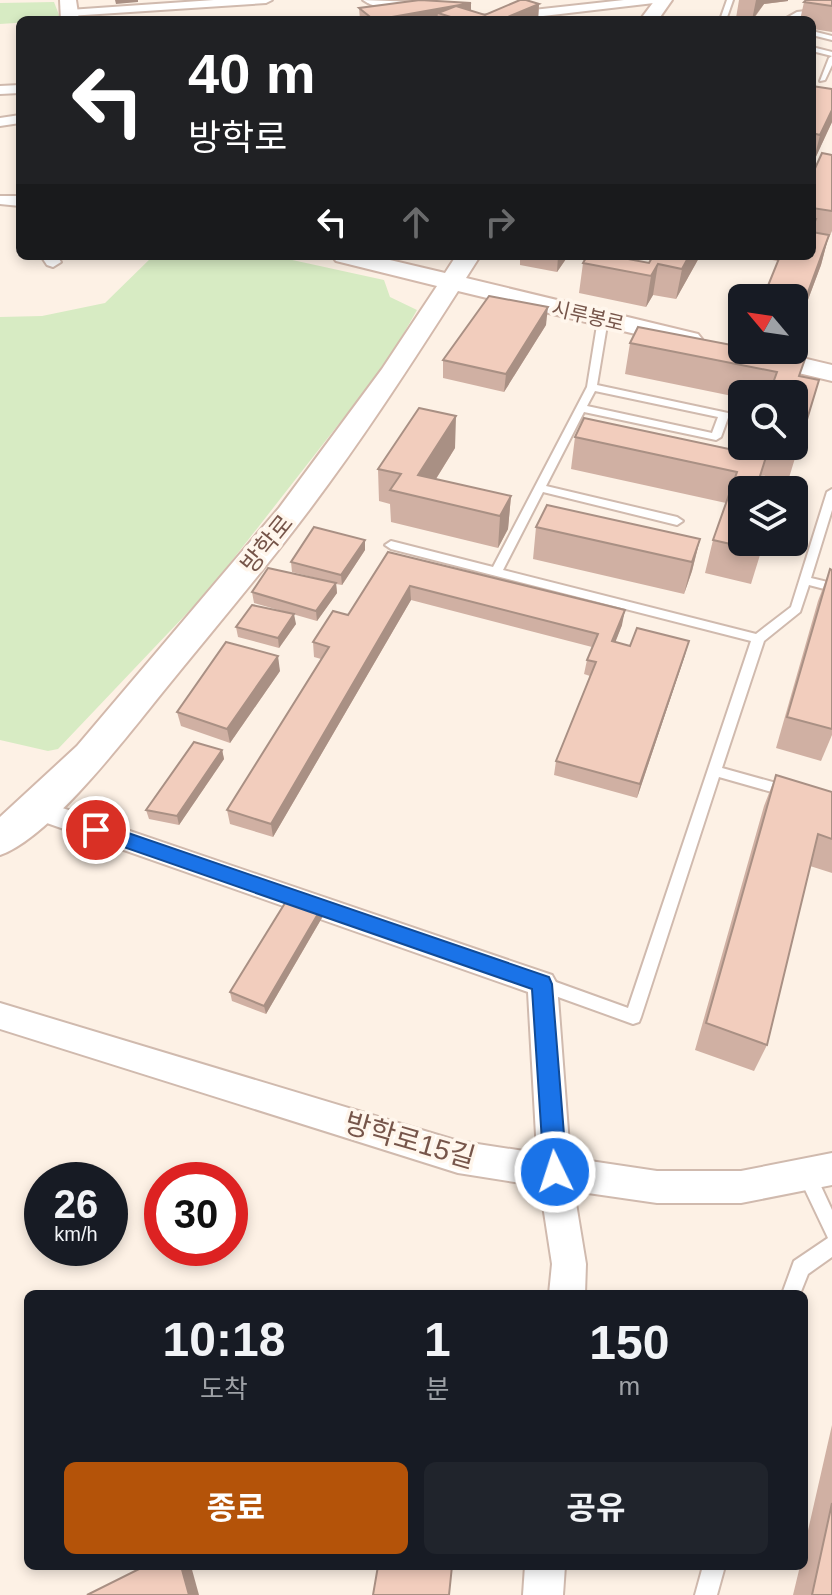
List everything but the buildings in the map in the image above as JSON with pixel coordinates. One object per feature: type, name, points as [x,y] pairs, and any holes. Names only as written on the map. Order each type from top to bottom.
[{"type":"main road","name":"시루봉로","points":[[359,260],[832,373]]},
{"type":"main road","name":"방학로","points":[[0,839],[90,756],[290,515],[385,384],[465,260]]},
{"type":"street","points":[[69,11],[147,4],[266,0]]},
{"type":"street","points":[[369,0],[381,5],[425,6]]},
{"type":"street","points":[[503,16],[521,13],[533,0]]},
{"type":"street","points":[[482,6],[497,6],[543,16],[654,0]]},
{"type":"street","points":[[36,809],[542,984],[555,1172],[569,1264],[567,1290]]},
{"type":"street","name":"방학로15길","points":[[2,1018],[76,1037],[458,1157],[657,1187],[741,1187],[820,1172]]},
{"type":"street","points":[[543,1595],[545,1570]]},
{"type":"lane","points":[[804,6],[832,18]]},
{"type":"lane","points":[[800,16],[832,10]]},
{"type":"lane","points":[[822,80],[832,56]]},
{"type":"lane","points":[[496,572],[592,387],[603,319]]},
{"type":"lane","points":[[581,408],[716,437],[724,415],[592,387]]},
{"type":"lane","points":[[539,488],[677,521]]},
{"type":"lane","points":[[542,984],[633,1017],[758,639],[796,609],[832,492]]},
{"type":"lane","points":[[391,545],[758,639]]},
{"type":"lane","points":[[804,580],[832,587]]},
{"type":"lane","points":[[715,771],[803,796]]},
{"type":"lane","points":[[820,1172],[832,1231]]},
{"type":"lane","points":[[793,1290],[801,1268],[832,1246]]},
{"type":"lane","points":[[706,1595],[713,1570]]},
{"type":"green space","points":[[54,2],[59,16],[16,16],[16,23],[0,24],[0,3]]},
{"type":"green space","points":[[149,260],[292,260],[384,280],[390,297],[417,310],[388,361],[209,590],[58,749],[48,751],[0,740],[0,317],[42,316],[105,303]]},
{"type":"route","points":[[96,830],[542,984],[555,1172]]}]
